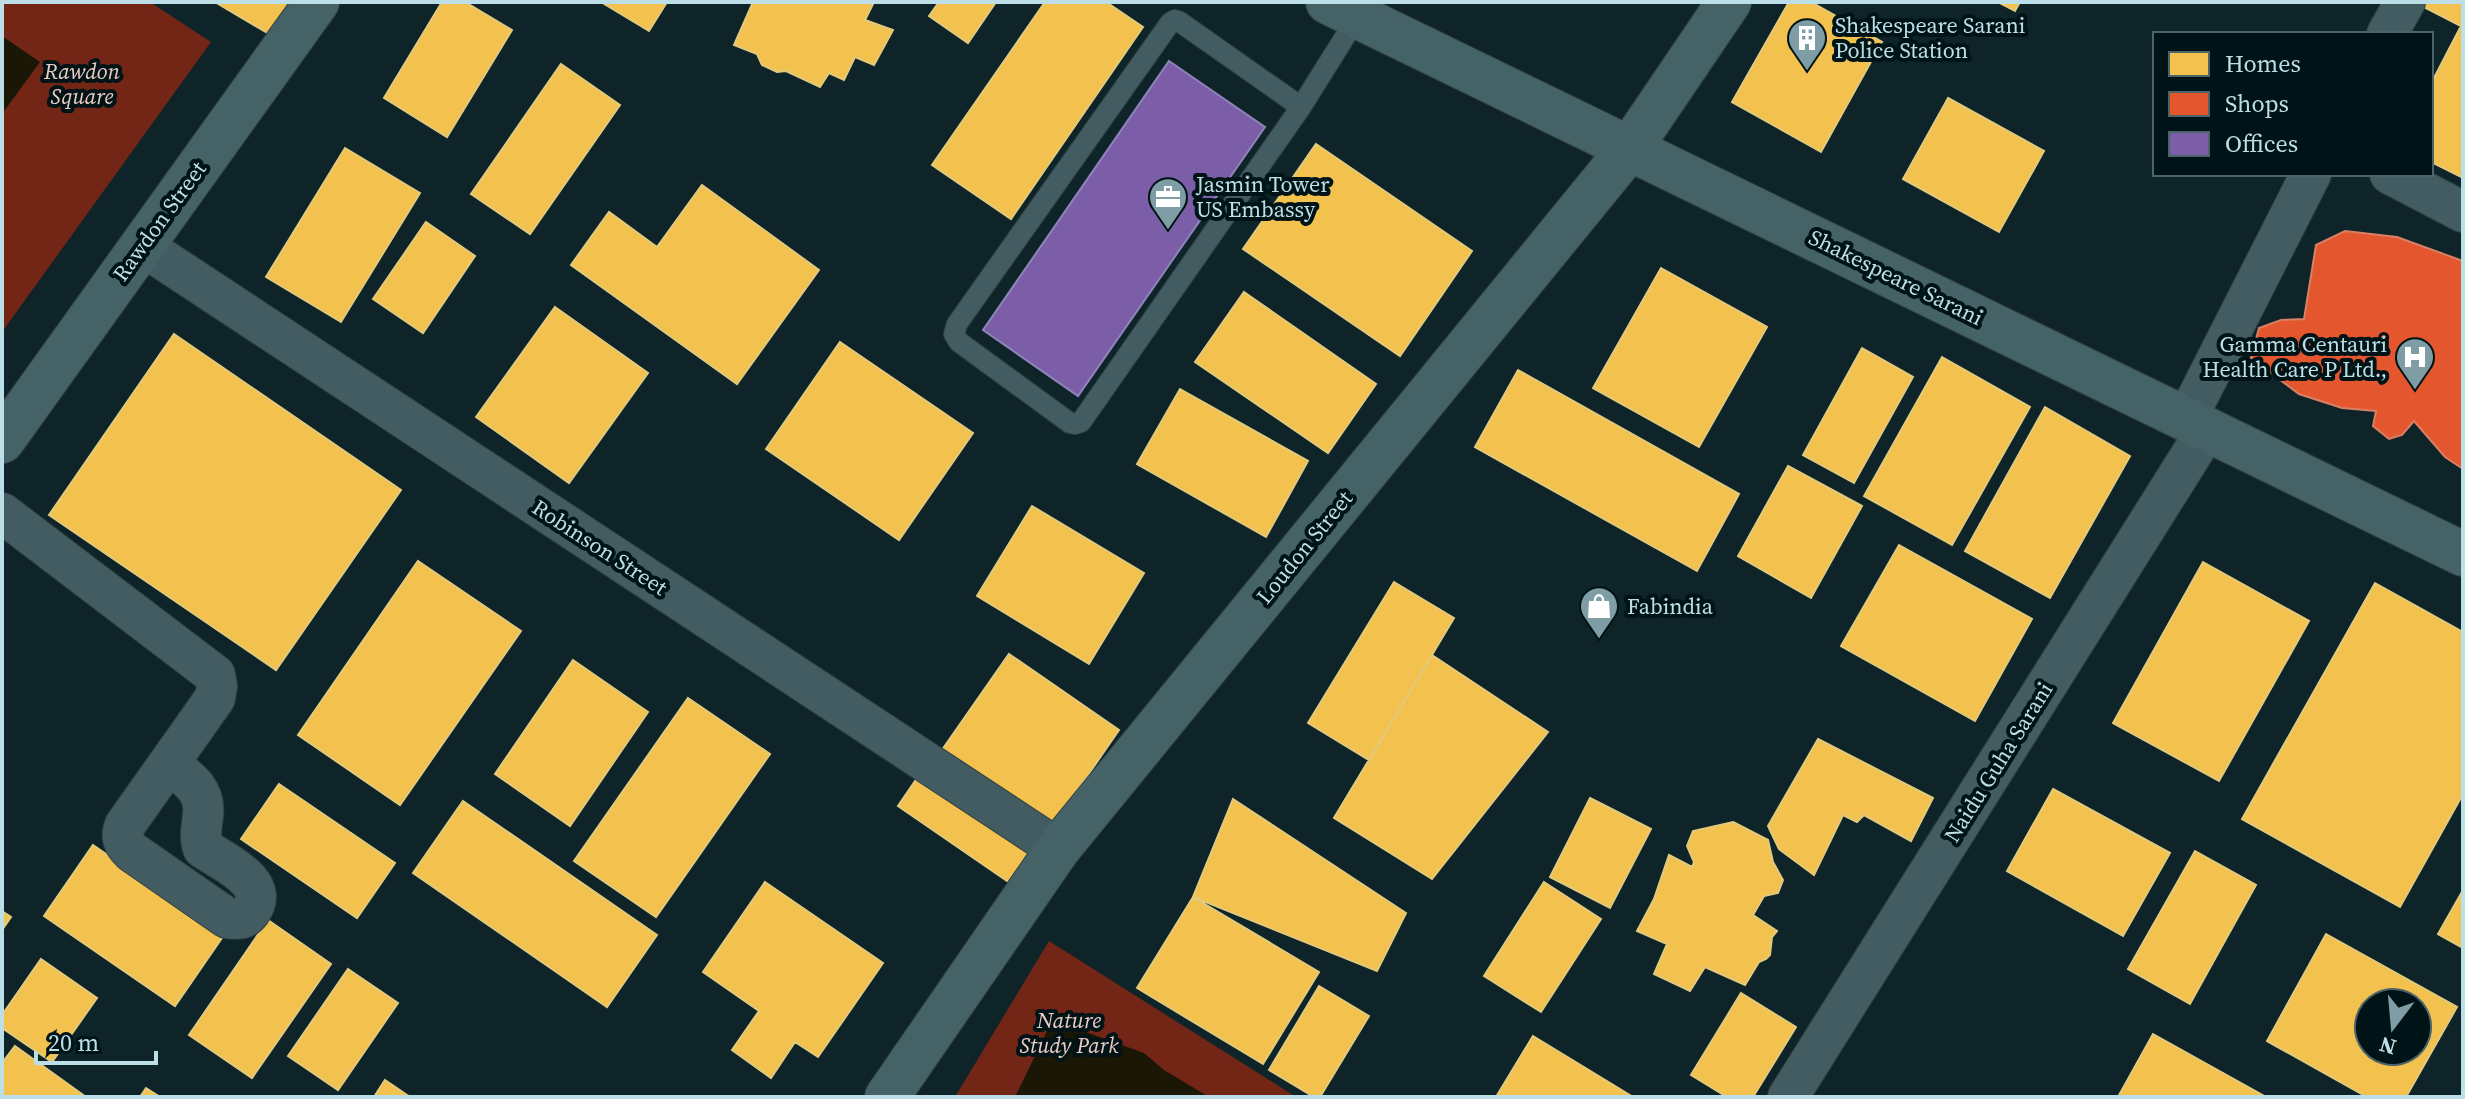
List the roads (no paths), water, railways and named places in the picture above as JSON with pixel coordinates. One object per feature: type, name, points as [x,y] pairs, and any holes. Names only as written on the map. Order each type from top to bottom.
[{"type":"main road","name":"Rawdon Street","points":[[2,441],[317,2]]},
{"type":"main road","name":"Loudon Street","points":[[887,1097],[1058,849],[1630,148],[1729,2]]},
{"type":"main road","name":"Shakespeare Sarani","points":[[1343,9],[2463,554]]},
{"type":"street","points":[[2388,32],[2405,2]]},
{"type":"street","name":"Naidu Guha Sarani","points":[[1788,1097],[2198,423],[2310,176]]},
{"type":"street","points":[[2394,176],[2463,212]]},
{"type":"street","name":"Robinson Street","points":[[141,245],[1058,849]]},
{"type":"street","points":[[2,513],[215,675],[215,698],[169,764]]},
{"type":"lane","points":[[1301,107],[1180,22],[1175,20],[1170,23],[957,324],[954,334],[959,342],[1070,423],[1081,422],[1301,107],[1343,9]]},
{"type":"place","name":"Shakespeare Sarani Police Station","points":[[1807,72]]},
{"type":"place","name":"Jasmin Tower US Embassy","points":[[1168,231]]},
{"type":"place","name":"Gamma Centauri Health Care P Ltd.,","points":[[2415,391]]},
{"type":"place","name":"Fabindia","points":[[1599,640]]},
{"type":"park label","name":"Rawdon Square","points":[[82,84]]},
{"type":"park label","name":"Nature Study Park","points":[[1069,1032]]}]
